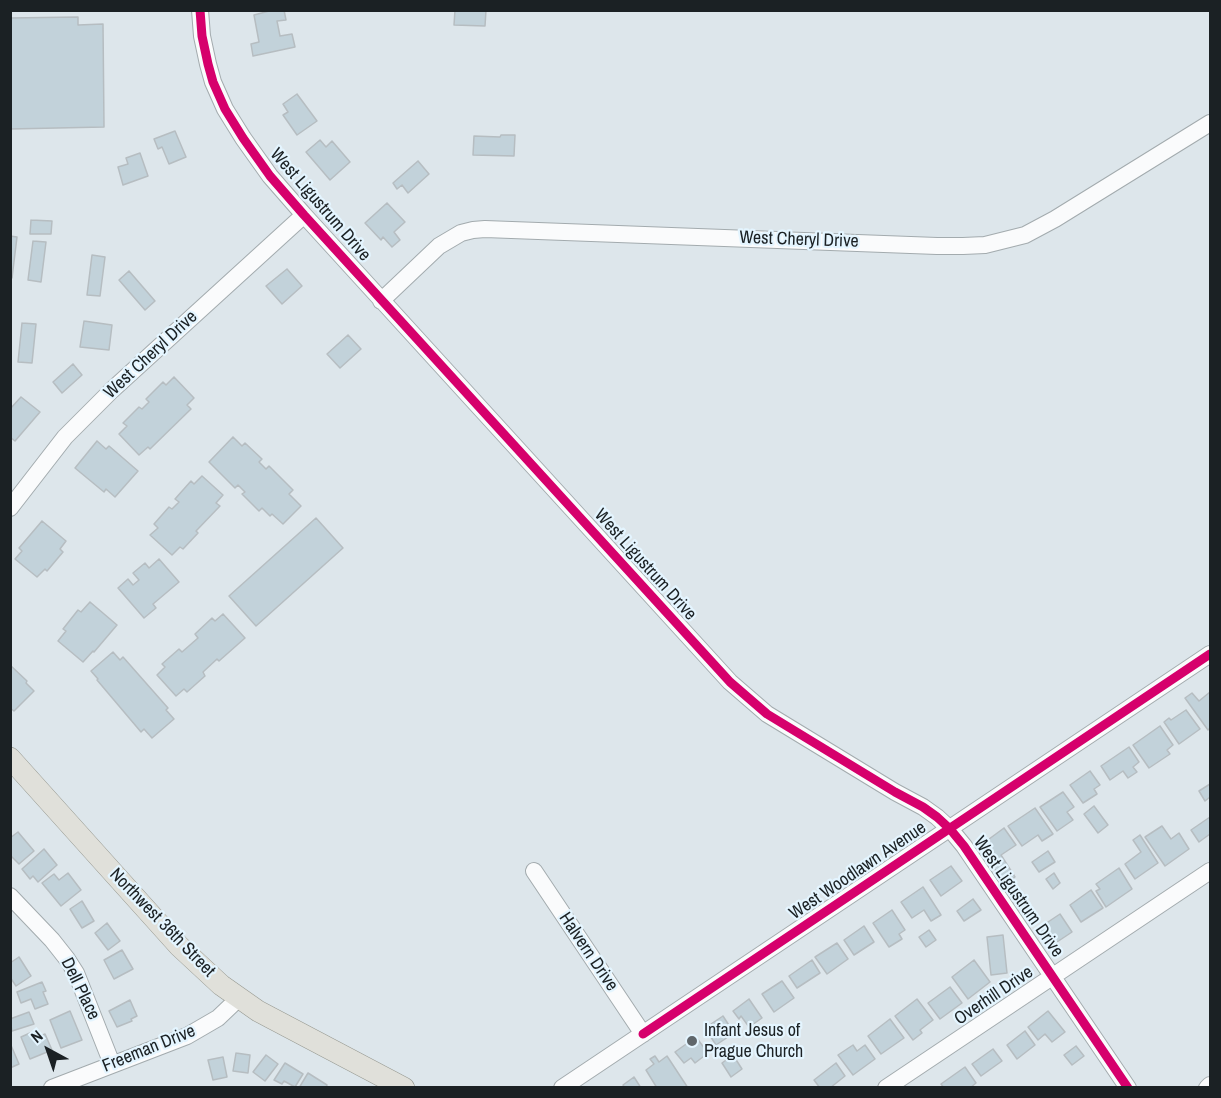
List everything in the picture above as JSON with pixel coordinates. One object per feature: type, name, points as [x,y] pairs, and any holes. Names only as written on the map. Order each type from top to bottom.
[{"type":"main road","name":"Northwest 36th Street","points":[[10,758],[179,946],[221,985],[258,1011],[404,1088]]},
{"type":"street","name":"West Ligustrum Drive","points":[[200,10],[202,36],[213,82],[225,109],[270,176],[381,301],[744,696],[786,727],[930,812],[950,829],[964,846],[1128,1088]]},
{"type":"street","name":"West Cheryl Drive","points":[[381,301],[439,246],[461,233],[473,230],[954,246],[985,245],[1025,235],[1055,219],[1210,123]]},
{"type":"street","name":"West Cheryl Drive","points":[[10,508],[65,438],[112,390],[304,215]]},
{"type":"street","name":"West Woodlawn Avenue","points":[[562,1088],[1210,654]]},
{"type":"street","name":"Halvern Drive","points":[[534,871],[643,1034]]},
{"type":"street","name":"Overhill Drive","points":[[886,1088],[1210,871]]},
{"type":"street","name":"Dell Place","points":[[10,896],[52,940],[76,973],[112,1064]]},
{"type":"street","name":"Freeman Drive","points":[[52,1088],[187,1036],[218,1018],[239,998]]},
{"type":"building","points":[[273,10],[284,10],[286,20],[277,21],[280,36],[292,34],[295,47],[253,56],[251,44],[259,42],[254,15]]},
{"type":"building","points":[[455,10],[486,10],[485,26],[454,25]]},
{"type":"building","points":[[78,17],[78,25],[103,24],[104,127],[10,129],[10,18]]},
{"type":"building","points":[[297,94],[317,121],[297,135],[283,115],[288,112],[283,104]]},
{"type":"building","points":[[175,131],[186,157],[169,164],[162,147],[158,149],[154,139]]},
{"type":"building","points":[[501,135],[515,135],[514,156],[473,155],[474,136],[500,137]]},
{"type":"building","points":[[320,140],[326,147],[332,141],[350,162],[330,180],[306,152]]},
{"type":"building","points":[[140,153],[148,176],[123,185],[118,167],[128,164],[126,158]]},
{"type":"building","points":[[418,161],[429,174],[408,193],[402,185],[397,189],[393,183]]},
{"type":"building","points":[[387,203],[405,222],[394,232],[400,240],[392,247],[383,237],[381,240],[365,223]]},
{"type":"building","points":[[31,220],[52,221],[51,234],[30,234]]},
{"type":"building","points":[[10,236],[17,237],[12,278],[10,278]]},
{"type":"building","points":[[33,241],[46,242],[41,282],[28,280]]},
{"type":"building","points":[[92,255],[105,257],[100,296],[87,295]]},
{"type":"building","points":[[287,269],[302,286],[282,304],[266,286]]},
{"type":"building","points":[[129,271],[155,301],[145,310],[119,280]]},
{"type":"building","points":[[84,321],[112,325],[109,350],[80,347]]},
{"type":"building","points":[[22,323],[36,324],[32,363],[18,362]]},
{"type":"building","points":[[348,335],[361,349],[340,368],[327,354]]},
{"type":"building","points":[[73,364],[82,375],[62,393],[53,382]]},
{"type":"building","points":[[174,377],[194,398],[187,405],[191,409],[150,449],[148,447],[139,455],[119,434],[127,426],[123,423],[139,407],[142,409],[149,402],[146,399],[163,382],[166,385]]},
{"type":"building","points":[[21,397],[40,412],[15,441],[10,437],[10,409]]},
{"type":"building","points":[[233,437],[242,446],[245,443],[262,459],[259,462],[266,469],[269,466],[293,490],[289,494],[301,506],[283,524],[262,508],[259,511],[242,494],[245,492],[238,485],[235,488],[209,462]]},
{"type":"building","points":[[97,441],[106,449],[109,446],[138,471],[115,497],[106,489],[104,492],[75,468]]},
{"type":"building","points":[[202,476],[223,495],[216,503],[220,506],[196,531],[198,533],[183,549],[180,547],[172,555],[150,535],[158,528],[154,524],[169,507],[172,509],[179,502],[175,499],[191,481],[194,484]]},
{"type":"building","points":[[316,518],[343,548],[256,626],[229,596]]},
{"type":"building","points":[[42,521],[66,541],[60,549],[63,552],[47,571],[45,569],[37,577],[15,559],[22,551],[19,548]]},
{"type":"building","points":[[159,559],[179,582],[153,604],[156,608],[144,618],[118,588],[128,579],[133,585],[139,580],[133,573],[145,563],[149,568]]},
{"type":"building","points":[[90,602],[117,625],[83,662],[58,641],[66,631],[63,629],[78,610],[81,612]]},
{"type":"building","points":[[223,614],[245,638],[203,672],[205,676],[187,692],[184,689],[176,696],[157,675],[165,667],[162,664],[179,649],[182,652],[198,638],[195,634],[212,618],[215,621]]},
{"type":"building","points":[[113,652],[120,660],[123,657],[168,708],[166,710],[174,719],[152,738],[144,729],[141,732],[91,671]]},
{"type":"building","points":[[10,665],[34,691],[14,711],[10,708]]},
{"type":"building","points":[[1210,692],[1210,728],[1208,730],[1185,698],[1192,693],[1199,701]]},
{"type":"building","points":[[1186,710],[1200,729],[1179,744],[1164,722]]},
{"type":"building","points":[[1160,726],[1173,745],[1167,750],[1170,754],[1149,768],[1133,745]]},
{"type":"building","points":[[1129,747],[1139,762],[1133,767],[1137,772],[1128,778],[1123,771],[1110,780],[1101,766]]},
{"type":"building","points":[[1090,771],[1100,785],[1094,789],[1097,794],[1083,803],[1070,785]]},
{"type":"building","points":[[1210,784],[1210,797],[1205,801],[1199,791]]},
{"type":"building","points":[[1063,792],[1074,807],[1067,812],[1073,820],[1057,831],[1040,807]]},
{"type":"building","points":[[1094,806],[1108,825],[1098,833],[1084,814]]},
{"type":"building","points":[[1035,808],[1053,834],[1042,841],[1038,835],[1022,846],[1008,826]]},
{"type":"building","points":[[1210,817],[1210,834],[1199,842],[1191,830]]},
{"type":"building","points":[[1162,826],[1171,839],[1179,833],[1189,849],[1165,866],[1145,837]]},
{"type":"building","points":[[1004,828],[1016,845],[1001,855],[1015,877],[1005,884],[984,853],[990,849],[985,842]]},
{"type":"building","points":[[18,832],[34,851],[19,864],[10,855],[10,838]]},
{"type":"building","points":[[1140,835],[1158,863],[1135,879],[1125,864],[1141,852],[1133,840]]},
{"type":"building","points":[[44,849],[57,865],[38,882],[33,876],[30,879],[22,869]]},
{"type":"building","points":[[1048,851],[1055,862],[1039,872],[1032,862]]},
{"type":"building","points":[[951,866],[962,881],[941,896],[930,880]]},
{"type":"building","points":[[1119,868],[1132,889],[1106,907],[1096,891],[1100,889],[1096,884]]},
{"type":"building","points":[[68,873],[81,890],[61,906],[42,883],[54,874],[59,880]]},
{"type":"building","points":[[1054,873],[1060,883],[1053,889],[1046,879]]},
{"type":"building","points":[[923,887],[941,915],[931,921],[924,910],[912,918],[901,902]]},
{"type":"building","points":[[1091,890],[1103,908],[1081,922],[1070,905]]},
{"type":"building","points":[[973,899],[981,910],[964,921],[957,911]]},
{"type":"building","points":[[82,901],[94,921],[82,928],[70,909]]},
{"type":"building","points":[[892,910],[905,930],[899,934],[902,939],[889,947],[873,923]]},
{"type":"building","points":[[1060,914],[1072,932],[1051,946],[1039,928]]},
{"type":"building","points":[[107,923],[120,941],[108,950],[95,933]]},
{"type":"building","points":[[864,926],[874,942],[854,955],[844,940]]},
{"type":"building","points":[[929,930],[936,940],[926,947],[919,937]]},
{"type":"building","points":[[1003,935],[1007,973],[991,975],[987,937]]},
{"type":"building","points":[[837,943],[848,959],[827,974],[815,957]]},
{"type":"building","points":[[122,950],[133,969],[114,979],[104,960]]},
{"type":"building","points":[[19,957],[31,976],[16,986],[10,977],[10,963]]},
{"type":"building","points":[[812,960],[820,973],[797,988],[789,976]]},
{"type":"building","points":[[974,960],[990,982],[968,999],[952,977]]},
{"type":"building","points":[[782,981],[794,998],[774,1012],[762,994]]},
{"type":"building","points":[[42,982],[48,1004],[35,1009],[31,999],[21,1003],[17,992]]},
{"type":"building","points":[[950,987],[962,1003],[940,1019],[928,1003]]},
{"type":"building","points":[[749,999],[762,1018],[749,1027],[741,1016],[739,1019],[733,1011]]},
{"type":"building","points":[[917,999],[933,1020],[920,1030],[922,1033],[913,1040],[895,1016]]},
{"type":"building","points":[[130,1000],[137,1016],[131,1019],[132,1021],[117,1027],[109,1011]]},
{"type":"building","points":[[70,1011],[82,1040],[61,1048],[50,1020]]},
{"type":"building","points":[[1048,1011],[1065,1032],[1052,1042],[1045,1034],[1038,1040],[1028,1027]]},
{"type":"building","points":[[29,1012],[34,1024],[12,1031],[10,1019]]},
{"type":"building","points":[[723,1016],[734,1033],[716,1045],[705,1028]]},
{"type":"building","points":[[890,1019],[904,1038],[881,1054],[868,1036]]},
{"type":"building","points":[[1025,1031],[1035,1045],[1017,1059],[1007,1045]]},
{"type":"building","points":[[30,1033],[33,1039],[45,1034],[52,1050],[30,1059],[21,1037]]},
{"type":"building","points":[[696,1037],[708,1053],[695,1063],[691,1058],[684,1063],[675,1052]]},
{"type":"building","points":[[10,1043],[19,1064],[10,1068]]},
{"type":"building","points":[[853,1045],[857,1051],[865,1045],[875,1059],[853,1075],[838,1055]]},
{"type":"building","points":[[1076,1046],[1084,1056],[1072,1065],[1064,1055]]},
{"type":"building","points":[[993,1049],[1002,1061],[981,1076],[972,1064]]},
{"type":"building","points":[[236,1053],[250,1055],[248,1073],[233,1071]]},
{"type":"building","points":[[266,1055],[278,1064],[265,1081],[253,1072]]},
{"type":"building","points":[[733,1055],[742,1069],[731,1077],[722,1063]]},
{"type":"building","points":[[655,1056],[659,1062],[667,1056],[688,1088],[657,1088],[646,1070],[654,1064],[650,1059]]},
{"type":"building","points":[[223,1057],[227,1077],[213,1080],[208,1060]]},
{"type":"building","points":[[285,1063],[303,1074],[295,1087],[284,1081],[282,1084],[274,1080]]},
{"type":"building","points":[[836,1063],[845,1076],[830,1088],[820,1088],[814,1080]]},
{"type":"building","points":[[965,1067],[976,1083],[970,1088],[944,1088],[941,1084]]},
{"type":"building","points":[[308,1073],[327,1085],[326,1088],[299,1088]]},
{"type":"building","points":[[634,1077],[641,1088],[625,1088],[623,1085]]},
{"type":"cycle path","points":[[200,10],[202,36],[213,82],[225,109],[270,176],[730,682],[767,714],[923,807],[950,829],[964,846],[1128,1088]]},
{"type":"cycle path","points":[[643,1034],[1210,654]]},
{"type":"place","name":"Infant Jesus of Prague Church","points":[[692,1041]]}]
